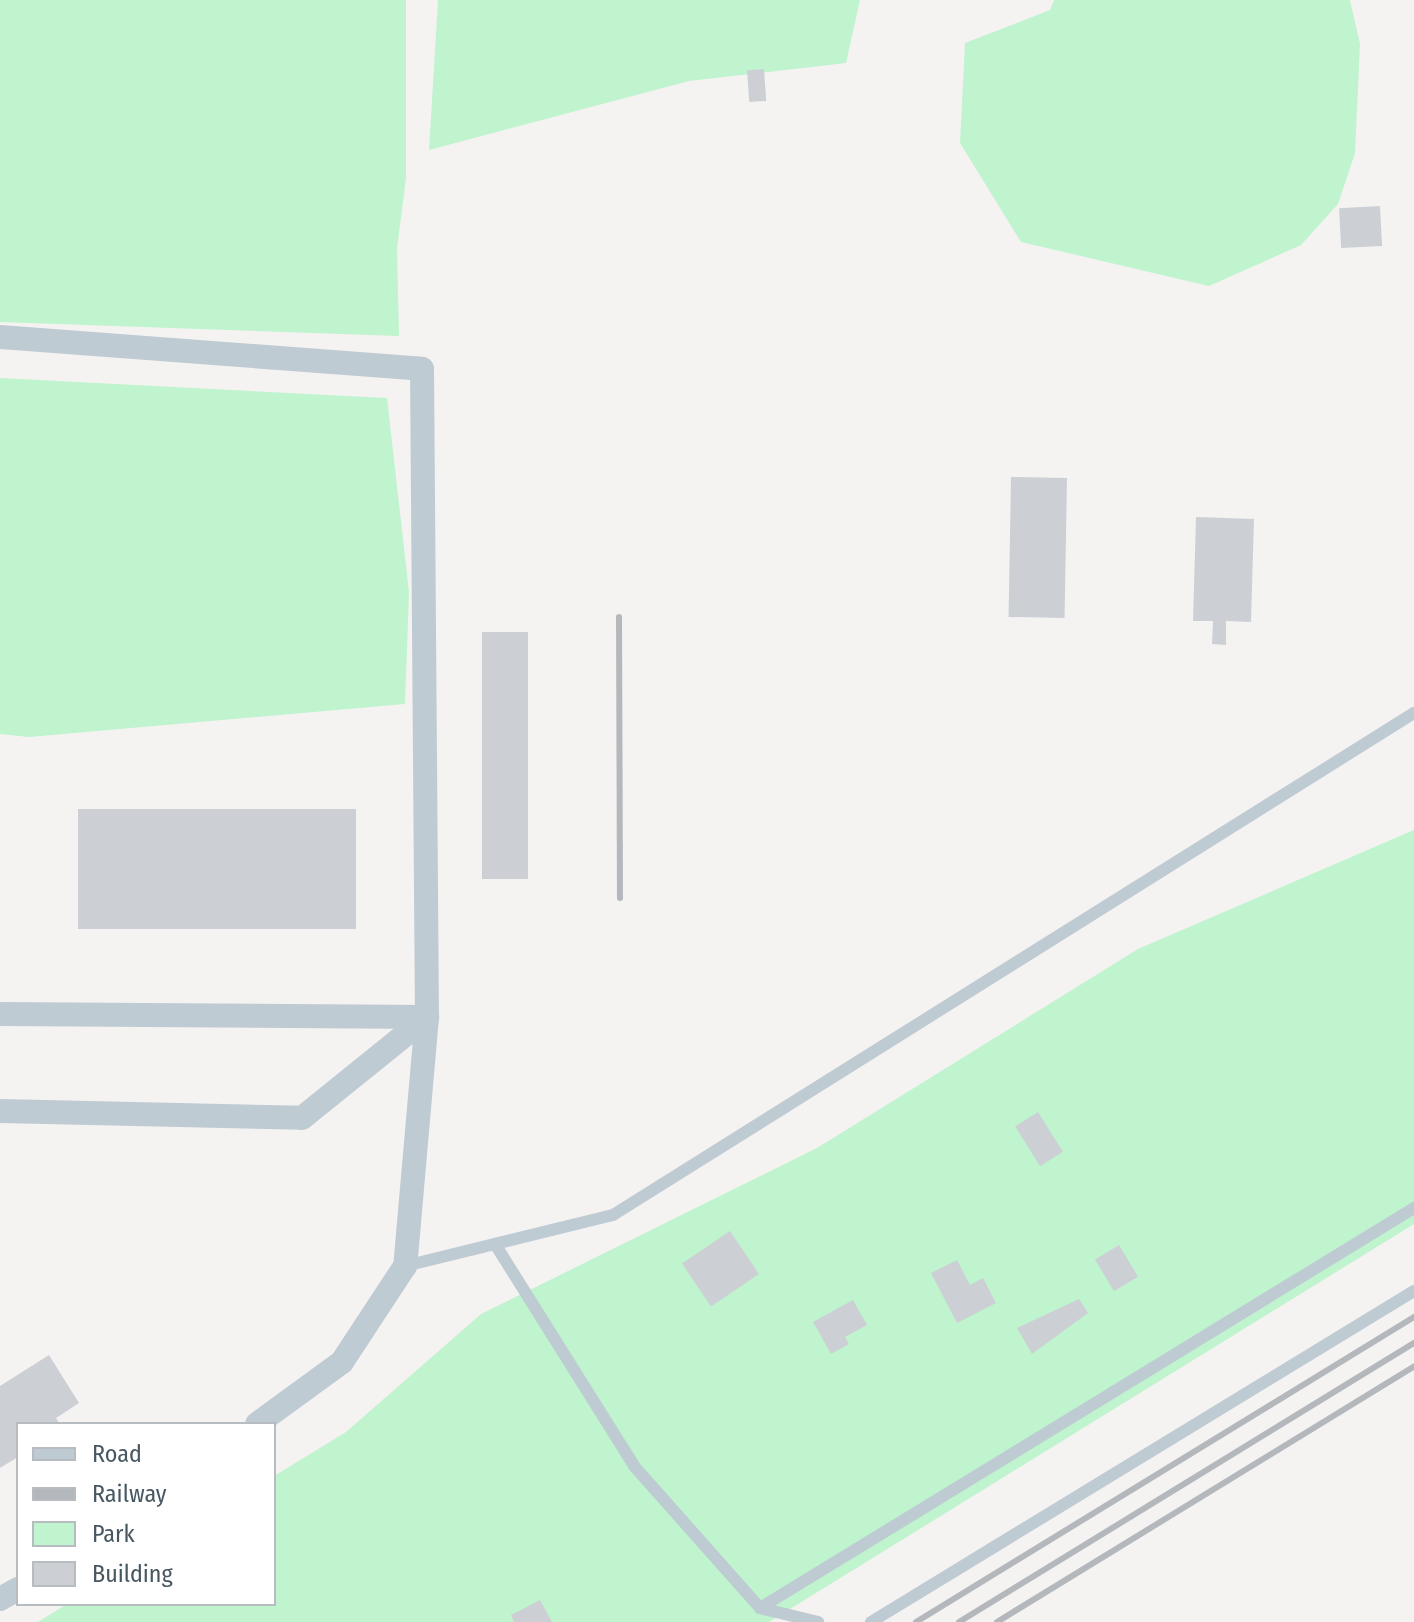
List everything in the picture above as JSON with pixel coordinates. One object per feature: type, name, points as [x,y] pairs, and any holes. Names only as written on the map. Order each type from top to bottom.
[{"type":"street","points":[[0,337],[422,369],[427,1017],[405,1266],[342,1362],[260,1422]]},
{"type":"street","points":[[0,1014],[427,1017]]},
{"type":"street","points":[[0,1111],[302,1118],[427,1017]]},
{"type":"lane","points":[[405,1266],[613,1215],[1414,713]]},
{"type":"lane","points":[[760,1608],[1414,1208]]},
{"type":"lane","points":[[495,1244],[634,1466],[760,1608],[818,1622]]},
{"type":"lane","points":[[871,1622],[1414,1291]]},
{"type":"green space","points":[[0,0],[406,0],[406,178],[397,249],[399,336],[0,322]]},
{"type":"green space","points":[[438,0],[860,0],[846,63],[689,81],[429,150]]},
{"type":"green space","points":[[1054,0],[1350,0],[1360,44],[1355,153],[1338,204],[1301,245],[1209,286],[1021,242],[960,143],[965,43],[1050,10]]},
{"type":"green space","points":[[0,378],[387,398],[409,592],[405,704],[29,737],[0,734]]},
{"type":"green space","points":[[1414,830],[1414,1224],[769,1622],[38,1622],[64,1606],[276,1606],[276,1475],[346,1432],[481,1314],[817,1148],[1138,949]]},
{"type":"building","points":[[764,69],[766,101],[749,102],[747,70]]},
{"type":"building","points":[[1380,206],[1382,246],[1341,248],[1339,208]]},
{"type":"building","points":[[1011,477],[1067,478],[1065,618],[1009,617]]},
{"type":"building","points":[[1196,517],[1254,519],[1251,622],[1226,621],[1226,645],[1212,644],[1213,621],[1193,621]]},
{"type":"building","points":[[482,632],[528,632],[528,879],[482,879]]},
{"type":"building","points":[[78,809],[356,809],[356,929],[78,929]]},
{"type":"building","points":[[1038,1112],[1063,1152],[1040,1166],[1015,1126]]},
{"type":"building","points":[[730,1231],[759,1274],[711,1307],[682,1263]]},
{"type":"building","points":[[1119,1245],[1138,1277],[1114,1291],[1095,1259]]},
{"type":"building","points":[[957,1260],[970,1285],[983,1278],[996,1303],[957,1323],[931,1273]]},
{"type":"building","points":[[1079,1299],[1088,1313],[1032,1354],[1017,1328]]},
{"type":"building","points":[[853,1300],[867,1325],[845,1337],[849,1344],[831,1354],[813,1322]]},
{"type":"building","points":[[49,1355],[79,1403],[56,1418],[59,1422],[16,1422],[16,1458],[0,1468],[0,1386]]},
{"type":"building","points":[[540,1600],[552,1622],[514,1622],[511,1615]]},
{"type":"railway","points":[[619,617],[620,898]]},
{"type":"railway","points":[[916,1622],[1414,1317]]},
{"type":"railway","points":[[959,1622],[1414,1343]]},
{"type":"railway","points":[[997,1622],[1414,1366]]}]
